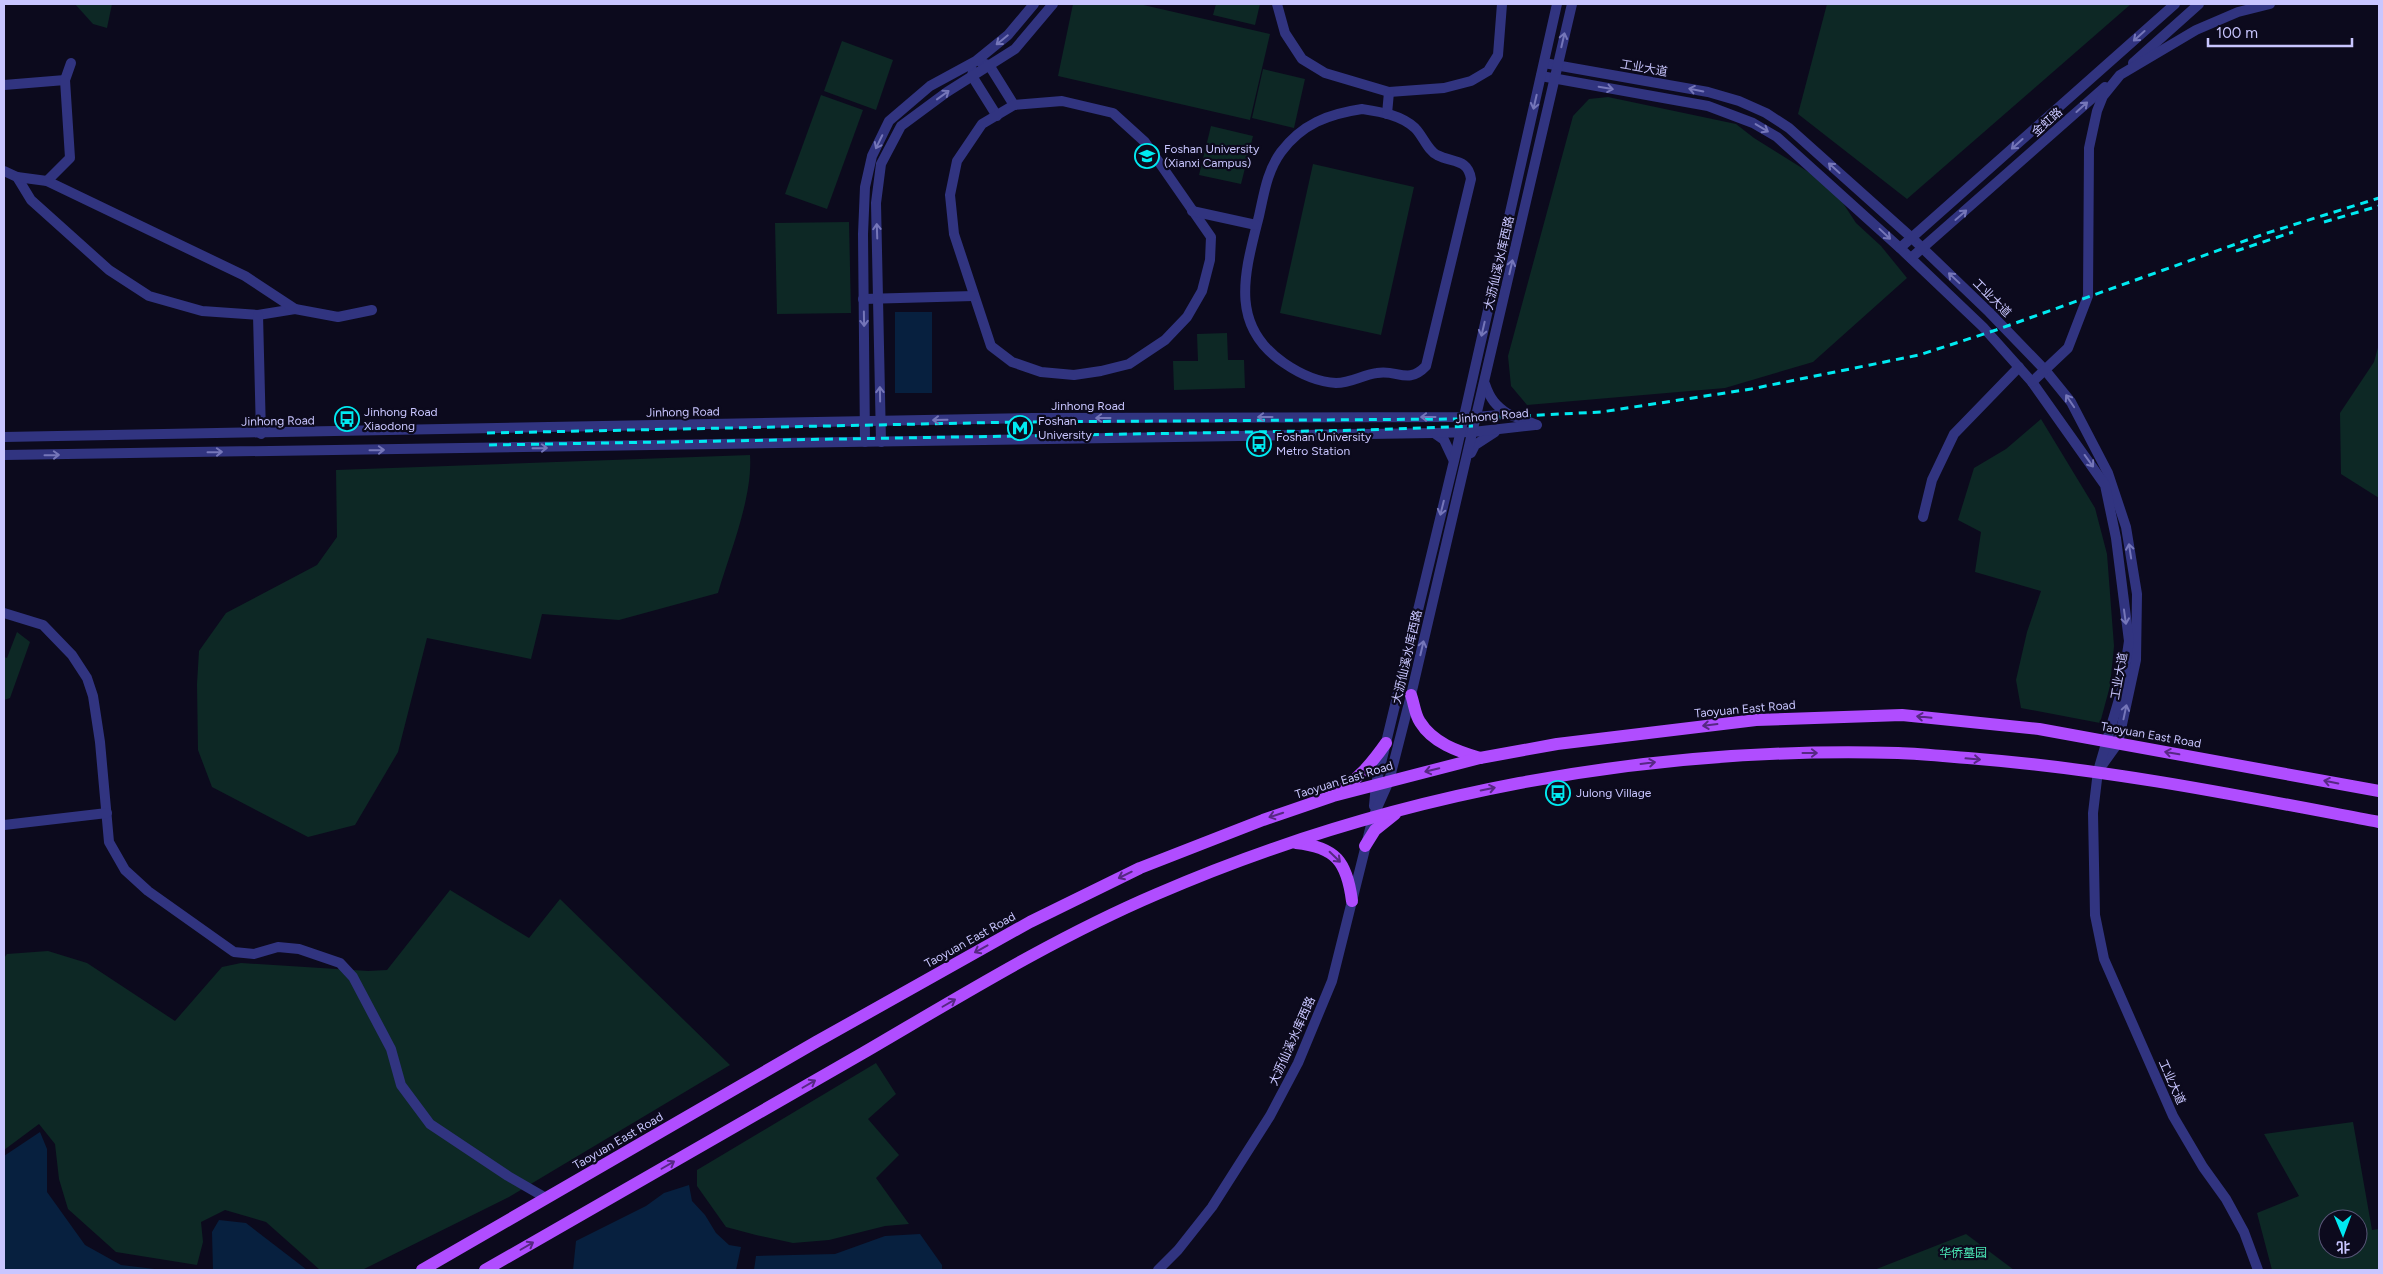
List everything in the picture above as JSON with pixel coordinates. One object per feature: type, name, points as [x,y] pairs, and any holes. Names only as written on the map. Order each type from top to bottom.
[{"type":"main road","points":[[1411,695],[1419,721],[1436,740],[1455,750],[1480,758]]},
{"type":"main road","name":"Taoyuan East Road","points":[[422,1270],[816,1042],[1030,922],[1140,868],[1264,820],[1333,796],[1480,758],[1557,744],[1756,720],[1902,715],[2039,729],[2379,791]]},
{"type":"main road","points":[[1333,796],[1357,779],[1386,744]]},
{"type":"main road","points":[[484,1270],[1044,948],[1153,895],[1291,842],[1406,808],[1559,774],[1652,763],[1761,753],[1901,753],[2098,771],[2379,822]]},
{"type":"main road","points":[[1365,846],[1375,830],[1389,817],[1406,808]]},
{"type":"main road","points":[[1291,842],[1315,845],[1331,852],[1343,865],[1350,881],[1352,901]]},
{"type":"street","points":[[865,442],[863,299],[865,187],[872,156],[889,121],[930,86],[976,61],[1008,35],[1034,4]]},
{"type":"street","points":[[881,442],[876,202],[881,164],[901,126],[972,76],[1015,49],[1053,4]]},
{"type":"street","points":[[1277,4],[1285,33],[1302,59],[1325,73],[1389,92],[1444,88],[1471,81],[1488,71],[1498,55],[1502,4]]},
{"type":"street","points":[[1373,817],[1376,784],[1454,461],[1557,4]]},
{"type":"street","name":"大沥仙溪水库西路","points":[[1158,1270],[1178,1250],[1217,1200],[1270,1116],[1298,1063],[1332,982],[1365,846],[1373,817],[1389,781],[1411,695],[1474,432],[1572,4]]},
{"type":"street","name":"金虹路","points":[[1900,248],[2175,4]]},
{"type":"street","name":"金虹路","points":[[1911,258],[2199,4]]},
{"type":"street","points":[[2032,382],[2068,348],[2088,296],[2089,148],[2097,111],[2103,96],[2120,75],[2196,30],[2238,12],[2270,4]]},
{"type":"street","points":[[976,61],[989,66],[1014,105]]},
{"type":"street","points":[[976,61],[972,76],[997,116]]},
{"type":"street","points":[[47,181],[70,158],[65,80],[71,63]]},
{"type":"street","name":"工业大道","points":[[1544,63],[1708,92],[1739,101],[1766,113],[1789,128],[1912,238],[1989,312],[2045,370],[2071,402],[2108,473],[2126,527],[2137,594],[2136,660],[2112,742],[2098,771],[2093,813],[2095,915],[2104,959],[2173,1116],[2203,1167],[2226,1199],[2244,1232],[2258,1270]]},
{"type":"street","points":[[1541,76],[1708,106],[1753,123],[1796,152],[1911,258]]},
{"type":"street","points":[[4,85],[65,80]]},
{"type":"street","points":[[1387,114],[1389,92]]},
{"type":"street","points":[[1062,101],[1113,113],[1145,142],[1211,237],[1210,260],[1202,291],[1187,317],[1165,340],[1129,364],[1074,375],[1041,372],[1012,362],[991,346],[954,234],[950,195],[957,161],[982,124],[1014,105],[1062,101]]},
{"type":"street","points":[[1362,109],[1397,116],[1415,128],[1435,155],[1463,163],[1470,171],[1471,179],[1426,366],[1419,373],[1411,376],[1378,372],[1350,382],[1320,381],[1297,372],[1261,345],[1251,326],[1244,299],[1245,271],[1256,225],[1271,168],[1281,152],[1297,134],[1318,120],[1336,113],[1362,109]]},
{"type":"street","points":[[4,171],[17,177],[47,181],[245,276],[295,309]]},
{"type":"street","points":[[17,177],[31,200],[45,213],[109,270],[149,296],[202,311],[258,315],[295,309],[338,317],[372,310]]},
{"type":"street","points":[[1192,211],[1256,225]]},
{"type":"street","name":"工业大道","points":[[1911,258],[1983,327],[2032,382],[2105,485],[2116,538],[2129,641],[2112,742]]},
{"type":"street","points":[[863,299],[974,296]]},
{"type":"street","points":[[258,315],[261,434]]},
{"type":"street","points":[[1923,517],[1932,480],[1954,434],[2019,367]]},
{"type":"street","points":[[1485,382],[1489,396],[1497,406],[1508,414]]},
{"type":"street","name":"Jinhong Road","points":[[4,437],[261,434],[865,421],[1477,417],[1508,414],[1537,425],[1474,432],[1434,433],[4,456]]},
{"type":"street","points":[[1466,463],[1475,445],[1499,430]]},
{"type":"street","points":[[1434,433],[1444,440],[1450,449],[1454,461]]},
{"type":"street","points":[[4,613],[43,625],[72,655],[87,678],[94,696],[109,842],[125,870],[148,891],[234,952],[254,954],[278,947],[299,949],[340,963],[353,977],[391,1049],[401,1085],[430,1124],[508,1176],[546,1198]]},
{"type":"street","points":[[4,825],[107,813]]},
{"type":"green space","points":[[75,4],[112,4],[107,28],[93,24]]},
{"type":"green space","points":[[1073,4],[1139,4],[1270,34],[1250,120],[1058,76]]},
{"type":"green space","points":[[1216,4],[1260,4],[1255,25],[1213,15]]},
{"type":"green space","points":[[1827,4],[2131,4],[1907,199],[1798,114]]},
{"type":"green space","points":[[842,41],[893,60],[876,110],[824,91]]},
{"type":"green space","points":[[1263,69],[1305,79],[1294,128],[1252,118]]},
{"type":"green space","points":[[821,95],[863,110],[827,209],[785,194]]},
{"type":"green space","points":[[1608,97],[1736,124],[1754,138],[1818,178],[1841,200],[1856,223],[1881,246],[1907,278],[1813,362],[1725,388],[1527,405],[1511,386],[1508,356],[1573,116],[1589,99]]},
{"type":"green space","points":[[1211,126],[1253,136],[1241,184],[1199,175]]},
{"type":"green space","points":[[1313,164],[1414,187],[1381,335],[1280,313]]},
{"type":"green space","points":[[849,222],[851,313],[777,314],[775,223]]},
{"type":"green space","points":[[1227,333],[1228,360],[1244,360],[1245,388],[1174,390],[1173,361],[1198,361],[1197,334]]},
{"type":"green space","points":[[2379,344],[2379,498],[2341,474],[2340,413],[2374,362]]},
{"type":"green space","points":[[2041,419],[2095,508],[2107,554],[2114,646],[2110,686],[2100,723],[2021,708],[2016,680],[2027,632],[2041,591],[1975,572],[1981,532],[1958,520],[1974,468],[2006,449]]},
{"type":"green space","points":[[750,455],[748,489],[718,593],[619,620],[542,614],[531,659],[427,638],[398,752],[355,825],[308,837],[212,787],[198,750],[197,684],[199,651],[226,613],[317,565],[337,537],[336,470]]},
{"type":"green space","points":[[17,632],[30,642],[10,698],[4,700],[4,657],[7,658]]},
{"type":"green space","points":[[450,890],[529,938],[560,899],[730,1065],[509,1197],[362,1270],[320,1270],[266,1222],[225,1210],[201,1222],[203,1242],[197,1265],[116,1252],[68,1209],[59,1179],[55,1144],[39,1124],[4,1150],[4,958],[7,954],[48,951],[87,963],[175,1021],[222,967],[241,963],[368,971],[387,970]]},
{"type":"green space","points":[[876,1063],[896,1094],[868,1119],[899,1155],[876,1178],[909,1224],[885,1226],[829,1240],[793,1243],[726,1227],[697,1186],[697,1170]]},
{"type":"green space","points":[[2353,1122],[2372,1230],[2379,1229],[2379,1270],[2272,1270],[2257,1213],[2299,1196],[2264,1134]]},
{"type":"green space","name":"华侨墓园","points":[[1966,1234],[2014,1270],[1874,1270]]},
{"type":"water","points":[[895,312],[932,312],[932,393],[895,393]]},
{"type":"water","points":[[40,1132],[47,1149],[47,1192],[85,1245],[121,1265],[163,1270],[4,1270],[4,1156]]},
{"type":"water","points":[[689,1185],[692,1201],[705,1215],[716,1233],[729,1245],[741,1247],[736,1270],[573,1270],[576,1241],[646,1206],[664,1193]]},
{"type":"water","points":[[219,1220],[246,1223],[307,1270],[213,1270],[212,1232]]},
{"type":"water","points":[[920,1234],[942,1265],[942,1270],[754,1270],[756,1256],[835,1254],[885,1236]]},
{"type":"railway","points":[[487,433],[1019,422],[1458,419],[1601,412],[1751,389],[1919,355],[1996,330],[2264,234],[2379,198]]},
{"type":"railway","points":[[2324,222],[2379,206]]},
{"type":"railway","points":[[2236,251],[2293,232]]},
{"type":"railway","points":[[489,445],[1367,430],[1473,426]]},
{"type":"place","name":"Foshan University (Xianxi Campus)","points":[[1147,156]]},
{"type":"place","name":"Jinhong Road Xiaodong","points":[[347,419]]},
{"type":"place","name":"Foshan University","points":[[1020,428]]},
{"type":"place","name":"Foshan University Metro Station","points":[[1259,444]]},
{"type":"place","name":"Julong Village","points":[[1558,793]]}]
